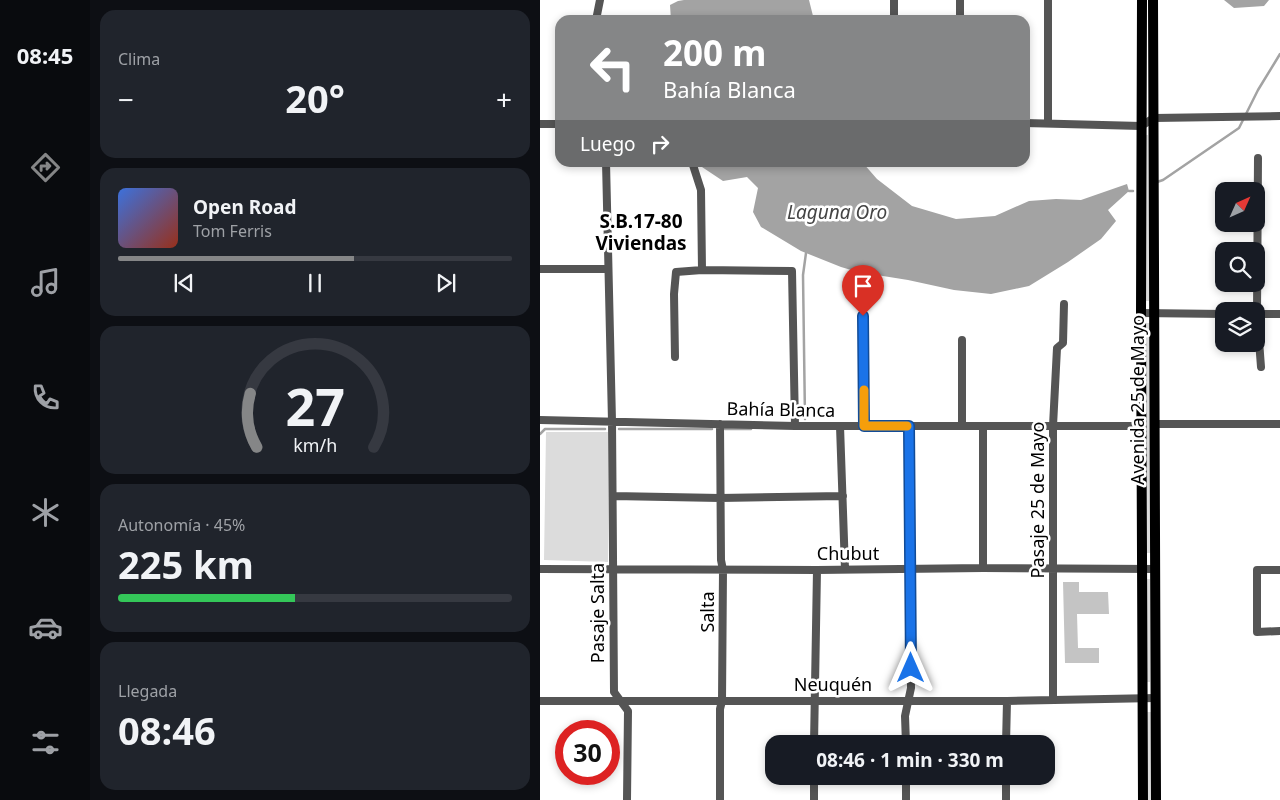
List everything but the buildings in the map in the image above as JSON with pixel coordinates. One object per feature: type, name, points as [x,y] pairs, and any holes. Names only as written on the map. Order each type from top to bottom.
[{"type":"main road","name":"Avenida 25 de Mayo","points":[[1142,0],[1140,313],[1142,800]]},
{"type":"main road","name":"Avenida 25 de Mayo","points":[[1153,0],[1156,800]]},
{"type":"street","points":[[597,15],[600,0]]},
{"type":"street","points":[[894,0],[894,15]]},
{"type":"street","points":[[960,0],[960,15]]},
{"type":"street","points":[[1048,0],[1048,123]]},
{"type":"street","points":[[1030,124],[1141,126],[1154,118],[1280,116]]},
{"type":"street","points":[[540,124],[555,124]]},
{"type":"street","points":[[1257,302],[1258,158]]},
{"type":"street","points":[[606,167],[612,421]]},
{"type":"street","points":[[694,167],[701,190],[702,270]]},
{"type":"street","points":[[540,269],[608,269]]},
{"type":"street","points":[[675,357],[674,294],[676,272],[702,270],[792,271],[795,426]]},
{"type":"street","name":"Pasaje 25 de Mayo","points":[[1053,700],[1053,426],[1057,348],[1063,343],[1064,304]]},
{"type":"street","points":[[1140,313],[1215,314]]},
{"type":"street","points":[[1265,314],[1280,314]]},
{"type":"street","points":[[863,316],[864,426]]},
{"type":"street","points":[[962,340],[962,426]]},
{"type":"street","points":[[1260,352],[1261,367]]},
{"type":"street","name":"Bahía Blanca","points":[[540,420],[795,426],[1141,426]]},
{"type":"street","name":"Pasaje Salta","points":[[612,421],[614,692],[628,711],[627,800]]},
{"type":"street","name":"Salta","points":[[720,424],[721,560],[723,570],[720,800]]},
{"type":"street","points":[[1154,424],[1280,424]]},
{"type":"street","points":[[840,426],[846,569]]},
{"type":"street","points":[[906,735],[905,716],[911,688],[909,426]]},
{"type":"street","points":[[983,426],[983,568]]},
{"type":"street","points":[[613,496],[720,498],[843,496]]},
{"type":"street","name":"Chubut","points":[[540,569],[1155,569]]},
{"type":"street","points":[[814,735],[817,570]]},
{"type":"street","points":[[1280,570],[1257,570],[1258,632],[1280,631]]},
{"type":"street","name":"Neuquén","points":[[540,701],[1007,701],[1156,698]]},
{"type":"street","points":[[1006,735],[1007,701]]},
{"type":"street","points":[[814,785],[814,800]]},
{"type":"street","points":[[906,785],[906,800]]},
{"type":"street","points":[[1006,785],[1006,800]]},
{"type":"shaded area","points":[[1144,135],[1148,135],[1149,301],[1144,301]]},
{"type":"shaded area","points":[[1146,323],[1150,323],[1151,553],[1147,553]]},
{"type":"shaded area","points":[[546,432],[608,432],[608,562],[544,560]]},
{"type":"shaded area","points":[[1145,579],[1150,579],[1150,682],[1146,682]]},
{"type":"shaded area","points":[[1147,712],[1151,712],[1151,800],[1147,800]]},
{"type":"water","points":[[809,0],[813,15],[671,15],[670,5],[678,1]]},
{"type":"water","points":[[1224,0],[1269,0],[1264,6],[1234,8]]},
{"type":"water","name":"Laguna Oro","points":[[702,167],[866,167],[877,179],[912,206],[956,219],[995,216],[1029,201],[1081,200],[1127,184],[1129,191],[1108,210],[1116,221],[1101,239],[1029,286],[991,294],[954,290],[858,272],[801,251],[761,227],[753,212],[758,188],[747,177],[723,181]]},
{"type":"waterway","points":[[1157,182],[1163,180],[1239,128],[1258,90],[1280,54]]},
{"type":"waterway","points":[[805,419],[803,275],[806,253]]},
{"type":"waterway","points":[[540,434],[545,429],[605,429]]},
{"type":"waterway","points":[[619,429],[712,429]]},
{"type":"waterway","points":[[725,429],[751,429]]},
{"type":"slow traffic","points":[[864,390],[864,426],[907,426]]},
{"type":"district","name":"S.B.17-80 Viviendas","points":[[641,232]]},
{"type":"route","points":[[863,316],[864,426],[909,426],[911,668]]}]
